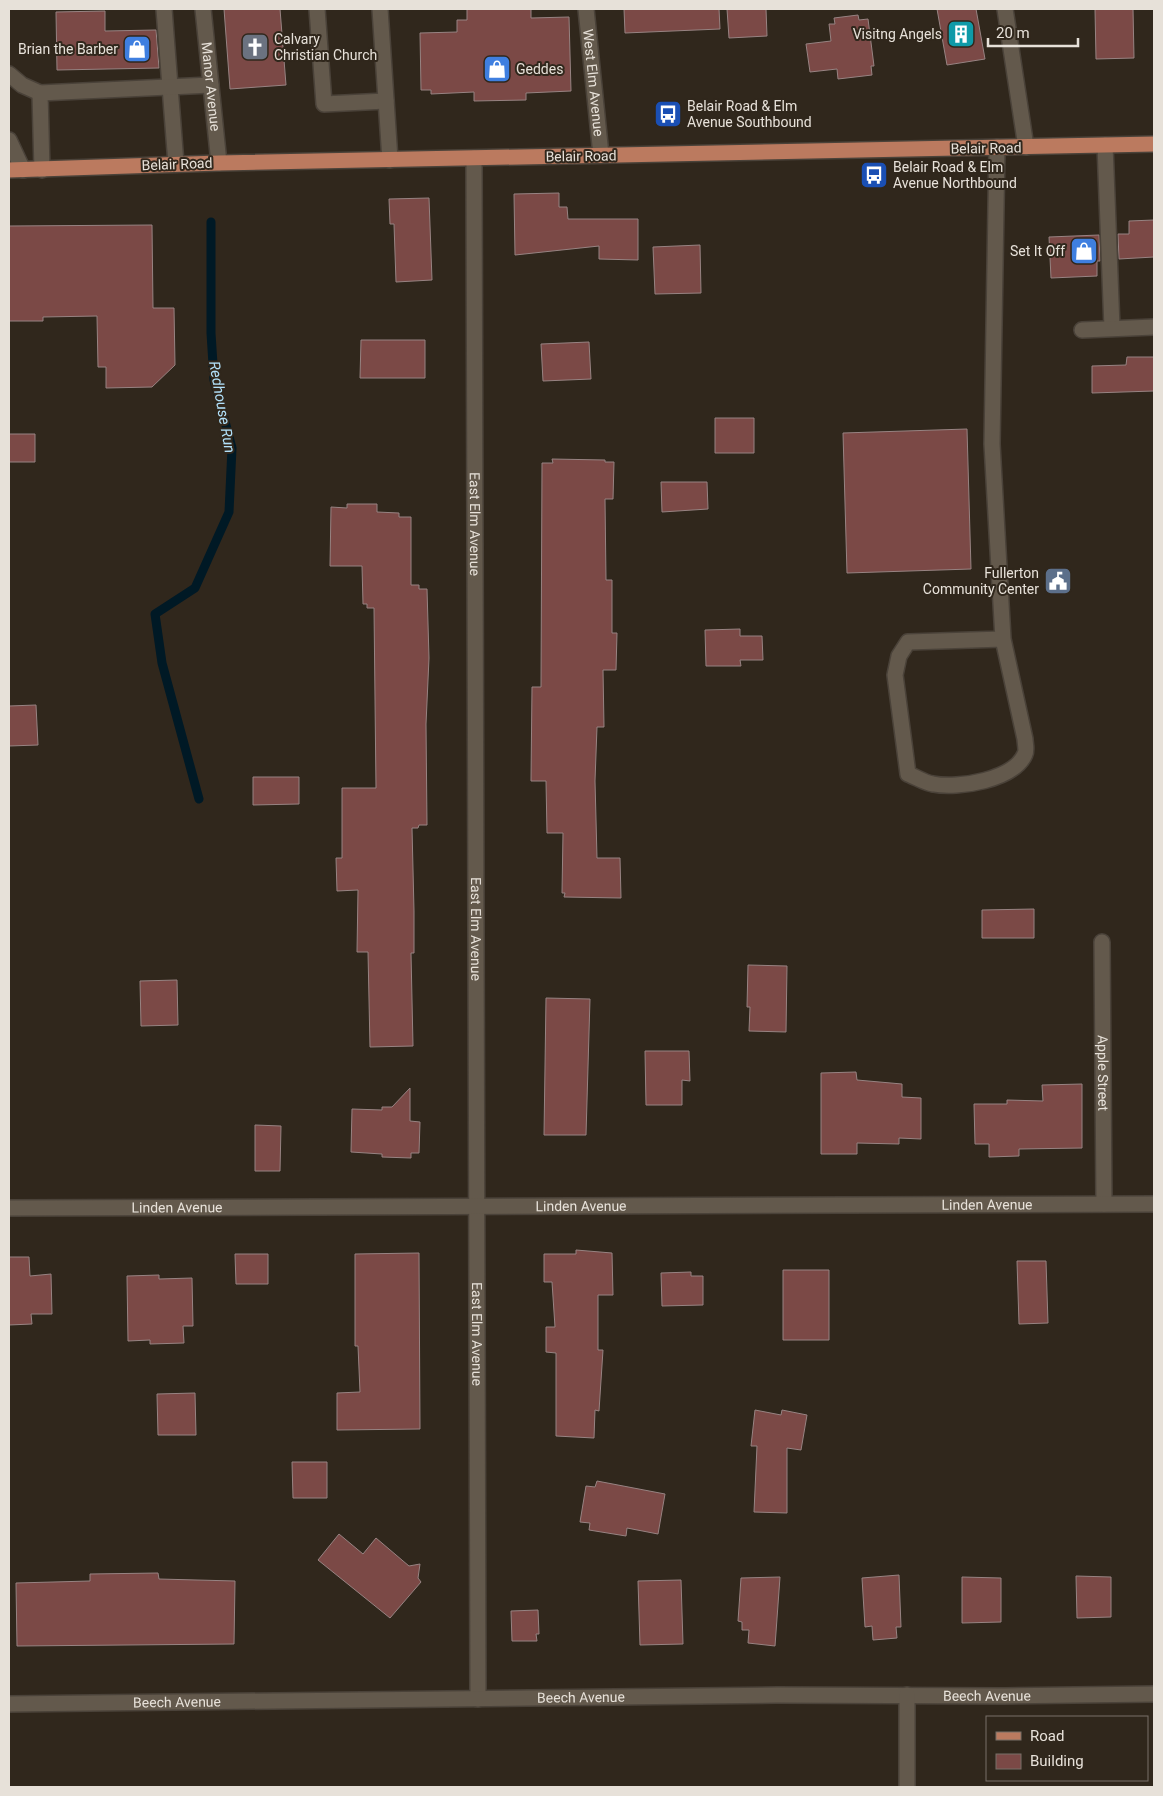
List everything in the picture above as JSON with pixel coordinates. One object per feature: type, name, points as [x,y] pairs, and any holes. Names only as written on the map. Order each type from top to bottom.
[{"type":"main road","name":"Belair Road","points":[[16,170],[219,162],[1154,144]]},
{"type":"street","points":[[164,9],[176,164]]},
{"type":"street","name":"Manor Avenue","points":[[203,9],[219,162]]},
{"type":"street","points":[[317,9],[324,104],[386,102]]},
{"type":"street","points":[[380,9],[390,160]]},
{"type":"street","name":"West Elm Avenue","points":[[586,9],[601,155]]},
{"type":"street","points":[[1005,9],[1026,147]]},
{"type":"street","points":[[9,74],[22,85],[40,93],[211,85]]},
{"type":"street","points":[[40,93],[42,170]]},
{"type":"street","points":[[9,140],[16,170]]},
{"type":"street","points":[[1106,145],[1112,328]]},
{"type":"street","points":[[997,147],[992,444],[1003,639],[1025,739],[1026,753],[1019,763],[993,779],[970,785],[933,784],[908,774],[895,675],[899,656],[908,642],[1003,639]]},
{"type":"street","name":"East Elm Avenue","points":[[474,158],[475,1207],[478,1699]]},
{"type":"street","points":[[1082,330],[1154,326]]},
{"type":"street","name":"Apple Street","points":[[1102,942],[1104,1204]]},
{"type":"street","name":"Linden Avenue","points":[[9,1208],[1154,1204]]},
{"type":"street","name":"Beech Avenue","points":[[9,1704],[1154,1694]]},
{"type":"street","points":[[907,1695],[907,1787]]},
{"type":"building","name":"Calvary Christian Church","points":[[224,9],[280,9],[286,85],[230,89]]},
{"type":"building","points":[[467,9],[531,9],[531,18],[569,17],[571,91],[526,93],[526,100],[474,101],[474,92],[431,94],[431,90],[421,90],[420,33],[457,32],[457,20],[467,20]]},
{"type":"building","points":[[624,9],[719,9],[720,29],[625,33]]},
{"type":"building","points":[[727,9],[766,9],[767,36],[729,38]]},
{"type":"building","name":"Visitng Angels","points":[[937,9],[976,9],[985,59],[947,65]]},
{"type":"building","points":[[1095,9],[1133,9],[1134,58],[1096,59]]},
{"type":"building","points":[[105,11],[105,31],[156,30],[159,68],[57,70],[56,12]]},
{"type":"building","points":[[858,15],[859,20],[868,19],[874,66],[871,66],[872,75],[838,79],[837,69],[810,72],[806,44],[831,41],[829,24],[835,24],[834,18]]},
{"type":"building","points":[[559,193],[559,207],[567,207],[568,219],[638,219],[638,260],[599,259],[599,246],[515,255],[514,194]]},
{"type":"building","points":[[429,198],[432,280],[396,282],[394,224],[390,224],[389,199]]},
{"type":"building","points":[[1154,220],[1154,257],[1119,259],[1118,234],[1129,234],[1129,221]]},
{"type":"building","points":[[152,225],[153,308],[174,308],[175,365],[152,387],[106,388],[106,367],[98,367],[97,316],[43,317],[43,321],[9,321],[9,226]]},
{"type":"building","points":[[1099,235],[1100,261],[1097,261],[1097,276],[1051,278],[1049,237]]},
{"type":"building","points":[[700,245],[701,293],[655,294],[653,247]]},
{"type":"building","points":[[361,340],[425,340],[425,378],[360,378]]},
{"type":"building","points":[[589,342],[591,379],[543,381],[541,344]]},
{"type":"building","points":[[1127,357],[1154,357],[1154,391],[1092,393],[1092,366],[1126,365]]},
{"type":"building","points":[[715,418],[754,418],[754,453],[715,453]]},
{"type":"building","points":[[967,429],[971,569],[847,573],[843,433]]},
{"type":"building","points":[[9,434],[35,434],[35,462],[9,462]]},
{"type":"building","points":[[552,459],[605,460],[605,462],[614,462],[613,499],[605,499],[606,580],[612,580],[612,633],[617,633],[616,670],[603,670],[604,727],[597,727],[595,781],[597,858],[620,858],[621,898],[564,897],[565,893],[562,893],[563,833],[547,833],[546,781],[531,781],[532,687],[541,687],[542,463],[553,463]]},
{"type":"building","points":[[661,482],[707,482],[708,509],[662,512]]},
{"type":"building","points":[[347,504],[377,504],[377,512],[399,513],[399,517],[411,517],[411,585],[419,585],[419,589],[427,589],[429,658],[426,724],[427,825],[419,825],[418,828],[412,828],[414,911],[414,953],[411,953],[413,1046],[370,1047],[368,952],[357,952],[358,890],[337,891],[336,858],[342,858],[342,788],[376,788],[374,608],[367,608],[367,604],[363,604],[362,566],[330,566],[331,507],[347,508]]},
{"type":"building","points":[[740,629],[740,636],[762,636],[763,660],[740,660],[741,666],[706,666],[705,630]]},
{"type":"building","points":[[36,705],[38,745],[9,746],[9,706]]},
{"type":"building","points":[[253,777],[299,777],[299,804],[253,805]]},
{"type":"building","points":[[1034,909],[1034,938],[982,938],[982,910]]},
{"type":"building","points":[[748,965],[787,966],[786,1032],[749,1031],[750,1007],[747,1007]]},
{"type":"building","points":[[177,980],[178,1025],[141,1026],[140,981]]},
{"type":"building","points":[[546,998],[590,999],[586,1135],[544,1135]]},
{"type":"building","points":[[645,1051],[689,1051],[690,1081],[682,1080],[682,1105],[646,1105]]},
{"type":"building","points":[[856,1072],[857,1080],[902,1084],[902,1097],[921,1098],[921,1139],[899,1138],[899,1144],[857,1143],[857,1154],[821,1154],[821,1073]]},
{"type":"building","points":[[1082,1084],[1082,1148],[1019,1149],[1019,1156],[989,1157],[989,1144],[975,1144],[974,1104],[1007,1104],[1007,1100],[1043,1101],[1042,1085]]},
{"type":"building","points":[[410,1088],[410,1121],[420,1122],[419,1153],[411,1153],[411,1158],[382,1157],[382,1154],[351,1152],[352,1109],[382,1110],[382,1107],[392,1107]]},
{"type":"building","points":[[255,1125],[281,1126],[280,1171],[255,1171]]},
{"type":"building","points":[[576,1250],[612,1253],[613,1295],[598,1295],[598,1350],[603,1350],[599,1411],[595,1410],[594,1438],[556,1436],[556,1353],[546,1352],[546,1327],[555,1327],[552,1282],[544,1282],[544,1254],[576,1254]]},
{"type":"building","points":[[419,1253],[420,1429],[337,1430],[337,1393],[360,1392],[358,1346],[355,1346],[355,1254]]},
{"type":"building","points":[[235,1254],[268,1254],[268,1284],[236,1284]]},
{"type":"building","points":[[9,1257],[29,1257],[30,1276],[51,1274],[52,1314],[31,1314],[32,1324],[9,1325]]},
{"type":"building","points":[[1017,1261],[1046,1261],[1048,1323],[1019,1324]]},
{"type":"building","points":[[783,1270],[829,1270],[829,1340],[783,1340]]},
{"type":"building","points":[[691,1272],[691,1276],[703,1276],[703,1305],[662,1306],[661,1273]]},
{"type":"building","points":[[159,1275],[159,1279],[192,1278],[193,1326],[183,1326],[184,1343],[150,1344],[150,1340],[128,1341],[127,1276]]},
{"type":"building","points":[[195,1393],[196,1435],[158,1435],[157,1394]]},
{"type":"building","points":[[755,1410],[781,1415],[782,1410],[807,1415],[801,1450],[787,1448],[787,1513],[754,1512],[757,1446],[751,1446]]},
{"type":"building","points":[[292,1462],[327,1462],[327,1498],[293,1498]]},
{"type":"building","points":[[597,1481],[665,1494],[658,1534],[627,1528],[626,1536],[589,1530],[590,1523],[580,1522],[586,1486],[595,1487]]},
{"type":"building","points":[[339,1534],[363,1554],[376,1538],[409,1566],[420,1564],[418,1578],[421,1582],[390,1618],[318,1560]]},
{"type":"building","points":[[158,1573],[159,1579],[235,1581],[234,1644],[17,1646],[16,1583],[90,1581],[90,1574]]},
{"type":"building","points":[[899,1575],[901,1627],[896,1627],[897,1638],[873,1640],[872,1626],[865,1627],[862,1578]]},
{"type":"building","points":[[1076,1576],[1111,1577],[1111,1617],[1077,1618]]},
{"type":"building","points":[[780,1577],[775,1646],[748,1643],[749,1630],[742,1630],[742,1622],[738,1621],[741,1578]]},
{"type":"building","points":[[962,1577],[1001,1578],[1001,1622],[962,1623]]},
{"type":"building","points":[[681,1580],[683,1644],[640,1645],[638,1581]]},
{"type":"building","points":[[538,1610],[539,1634],[536,1634],[537,1641],[512,1641],[511,1611]]},
{"type":"waterway","name":"Redhouse Run","points":[[199,799],[162,663],[155,614],[195,588],[229,512],[232,448],[214,380],[211,333],[211,222]]},
{"type":"place","name":"Visitng Angels","points":[[961,34]]},
{"type":"place","name":"Calvary Christian Church","points":[[255,47]]},
{"type":"place","name":"Brian the Barber","points":[[137,49]]},
{"type":"place","name":"Geddes","points":[[497,69]]},
{"type":"place","name":"Belair Road & Elm Avenue Southbound","points":[[668,114]]},
{"type":"place","name":"Belair Road & Elm Avenue Northbound","points":[[874,175]]},
{"type":"place","name":"Set It Off","points":[[1084,251]]},
{"type":"place","name":"Fullerton Community Center","points":[[1058,581]]}]
